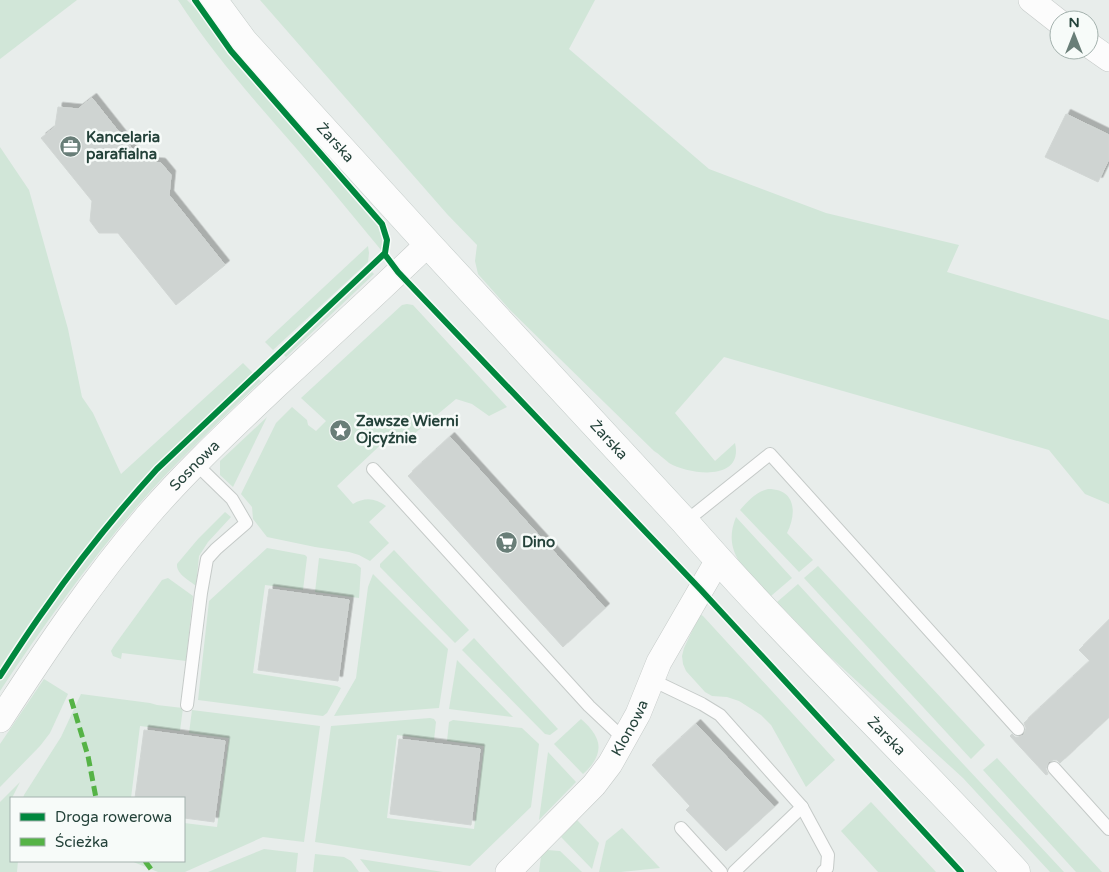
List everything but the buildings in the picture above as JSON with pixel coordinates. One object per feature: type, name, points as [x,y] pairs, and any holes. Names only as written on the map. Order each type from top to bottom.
[{"type":"street","name":"Żarska","points":[[213,0],[244,42],[718,560],[1016,872]]},
{"type":"street","points":[[1031,0],[1049,14]]},
{"type":"street","name":"Sosnowa","points":[[0,720],[84,595],[149,514],[231,429],[428,244]]},
{"type":"street","name":"Klonowa","points":[[508,872],[594,785],[610,764],[638,714],[659,662],[718,560]]},
{"type":"lane","points":[[685,522],[770,454],[1018,729]]},
{"type":"lane","points":[[188,705],[201,593],[207,559],[246,523],[232,499],[196,464]]},
{"type":"lane","points":[[373,469],[589,706],[624,739]]},
{"type":"lane","points":[[652,680],[702,704],[720,715],[802,807],[828,855],[827,868],[823,872]]},
{"type":"lane","points":[[1054,768],[1109,829]]},
{"type":"lane","points":[[734,872],[802,807]]},
{"type":"lane","points":[[681,828],[721,872]]},
{"type":"green space","points":[[0,0],[77,0],[0,59]]},
{"type":"green space","points":[[178,0],[187,0],[197,10],[326,160],[376,214],[386,231],[388,248],[386,256],[234,76]]},
{"type":"green space","points":[[260,0],[595,0],[569,49],[709,169],[826,213],[959,245],[947,272],[1109,320],[1109,504],[1085,494],[1049,450],[724,357],[675,413],[715,461],[735,443],[736,456],[724,470],[713,472],[689,470],[669,463],[654,451],[510,310],[478,274],[475,261],[477,245],[447,214]]},
{"type":"green space","points":[[0,147],[29,190],[68,329],[82,397],[93,413],[121,474],[243,363],[261,381],[169,471],[121,525],[67,595],[0,691]]},
{"type":"green space","points":[[368,246],[368,262],[273,350],[265,342]]},
{"type":"green space","points":[[372,272],[374,274],[286,357],[283,354]]},
{"type":"green space","points":[[402,305],[413,305],[507,407],[489,416],[472,404],[456,399],[402,444],[390,436],[337,486],[353,504],[370,499],[386,506],[369,522],[389,543],[370,561],[349,552],[267,537],[253,519],[252,507],[241,494],[276,423],[292,407],[316,431],[326,421],[301,398]]},
{"type":"green space","points":[[267,417],[233,487],[220,475],[220,461]]},
{"type":"green space","points":[[768,489],[784,493],[789,498],[793,510],[787,533],[813,560],[799,572],[740,510],[749,500]]},
{"type":"green space","points":[[225,512],[231,517],[208,542],[199,556],[196,586],[181,574],[177,564],[198,539]]},
{"type":"green space","points":[[736,517],[792,578],[771,596],[746,570],[734,552],[732,530]]},
{"type":"green space","points":[[267,548],[305,555],[307,557],[303,590],[265,585],[253,673],[341,688],[327,713],[323,716],[198,700],[209,601]]},
{"type":"green space","points":[[394,550],[469,630],[455,643],[380,567],[380,564]]},
{"type":"green space","points":[[319,558],[356,564],[361,568],[359,598],[315,592]]},
{"type":"green space","points":[[818,566],[985,745],[971,759],[804,578]]},
{"type":"green space","points":[[373,574],[448,649],[439,708],[334,716],[356,678],[368,587]]},
{"type":"green space","points":[[168,578],[193,596],[186,661],[122,653],[121,659],[113,656],[111,651],[114,646],[162,580]]},
{"type":"green space","points":[[798,584],[1064,872],[1050,872],[963,778],[825,652],[777,602]]},
{"type":"green space","points":[[700,614],[835,760],[806,787],[771,725],[761,715],[739,701],[727,697],[712,696],[705,692],[686,671],[682,656]]},
{"type":"green space","points":[[474,638],[558,729],[550,735],[545,734],[462,650]]},
{"type":"green space","points":[[457,660],[513,717],[449,709]]},
{"type":"green space","points":[[44,679],[68,694],[50,733],[0,787],[0,744]]},
{"type":"green space","points":[[81,694],[183,708],[180,731],[140,726],[131,797],[23,797],[61,737]]},
{"type":"green space","points":[[192,710],[320,726],[304,842],[263,837],[185,872],[158,872],[133,862],[185,862],[185,823],[217,827],[229,738],[189,733]]},
{"type":"green space","points":[[430,718],[436,722],[434,740],[397,735],[387,818],[474,829],[484,746],[447,741],[449,722],[453,720],[522,728],[539,744],[531,807],[470,866],[315,842],[331,726]]},
{"type":"green space","points":[[581,719],[594,733],[598,746],[595,760],[583,774],[554,744]]},
{"type":"green space","points":[[548,752],[576,782],[539,820]]},
{"type":"green space","points":[[997,758],[1102,872],[1076,872],[983,770]]},
{"type":"green space","points":[[20,782],[12,797],[10,797],[10,862],[18,862],[17,872],[0,872],[0,802]]},
{"type":"green space","points":[[871,802],[936,872],[878,872],[841,831]]},
{"type":"green space","points":[[577,820],[599,843],[592,869],[561,837]]},
{"type":"green space","points":[[622,828],[660,868],[599,872],[606,841]]},
{"type":"green space","points":[[264,849],[298,853],[296,872],[208,872]]},
{"type":"green space","points":[[547,850],[560,851],[582,872],[539,872],[541,856]]},
{"type":"green space","points":[[315,854],[344,857],[351,861],[359,872],[313,872]]},
{"type":"green space","points":[[360,859],[443,872],[370,872]]},
{"type":"marked path","points":[[71,699],[88,756],[96,797]]},
{"type":"marked path","points":[[146,862],[153,872]]},
{"type":"cycle path","points":[[0,676],[71,573],[157,469],[385,253],[387,240],[382,224],[231,51],[195,0]]},
{"type":"cycle path","points":[[386,256],[398,272],[701,590],[961,872]]},
{"type":"place","name":"Kancelaria parafialna","points":[[70,146]]},
{"type":"place","name":"Zawsze Wierni Ojcyźnie","points":[[340,430]]},
{"type":"place","name":"Dino","points":[[506,542]]}]
